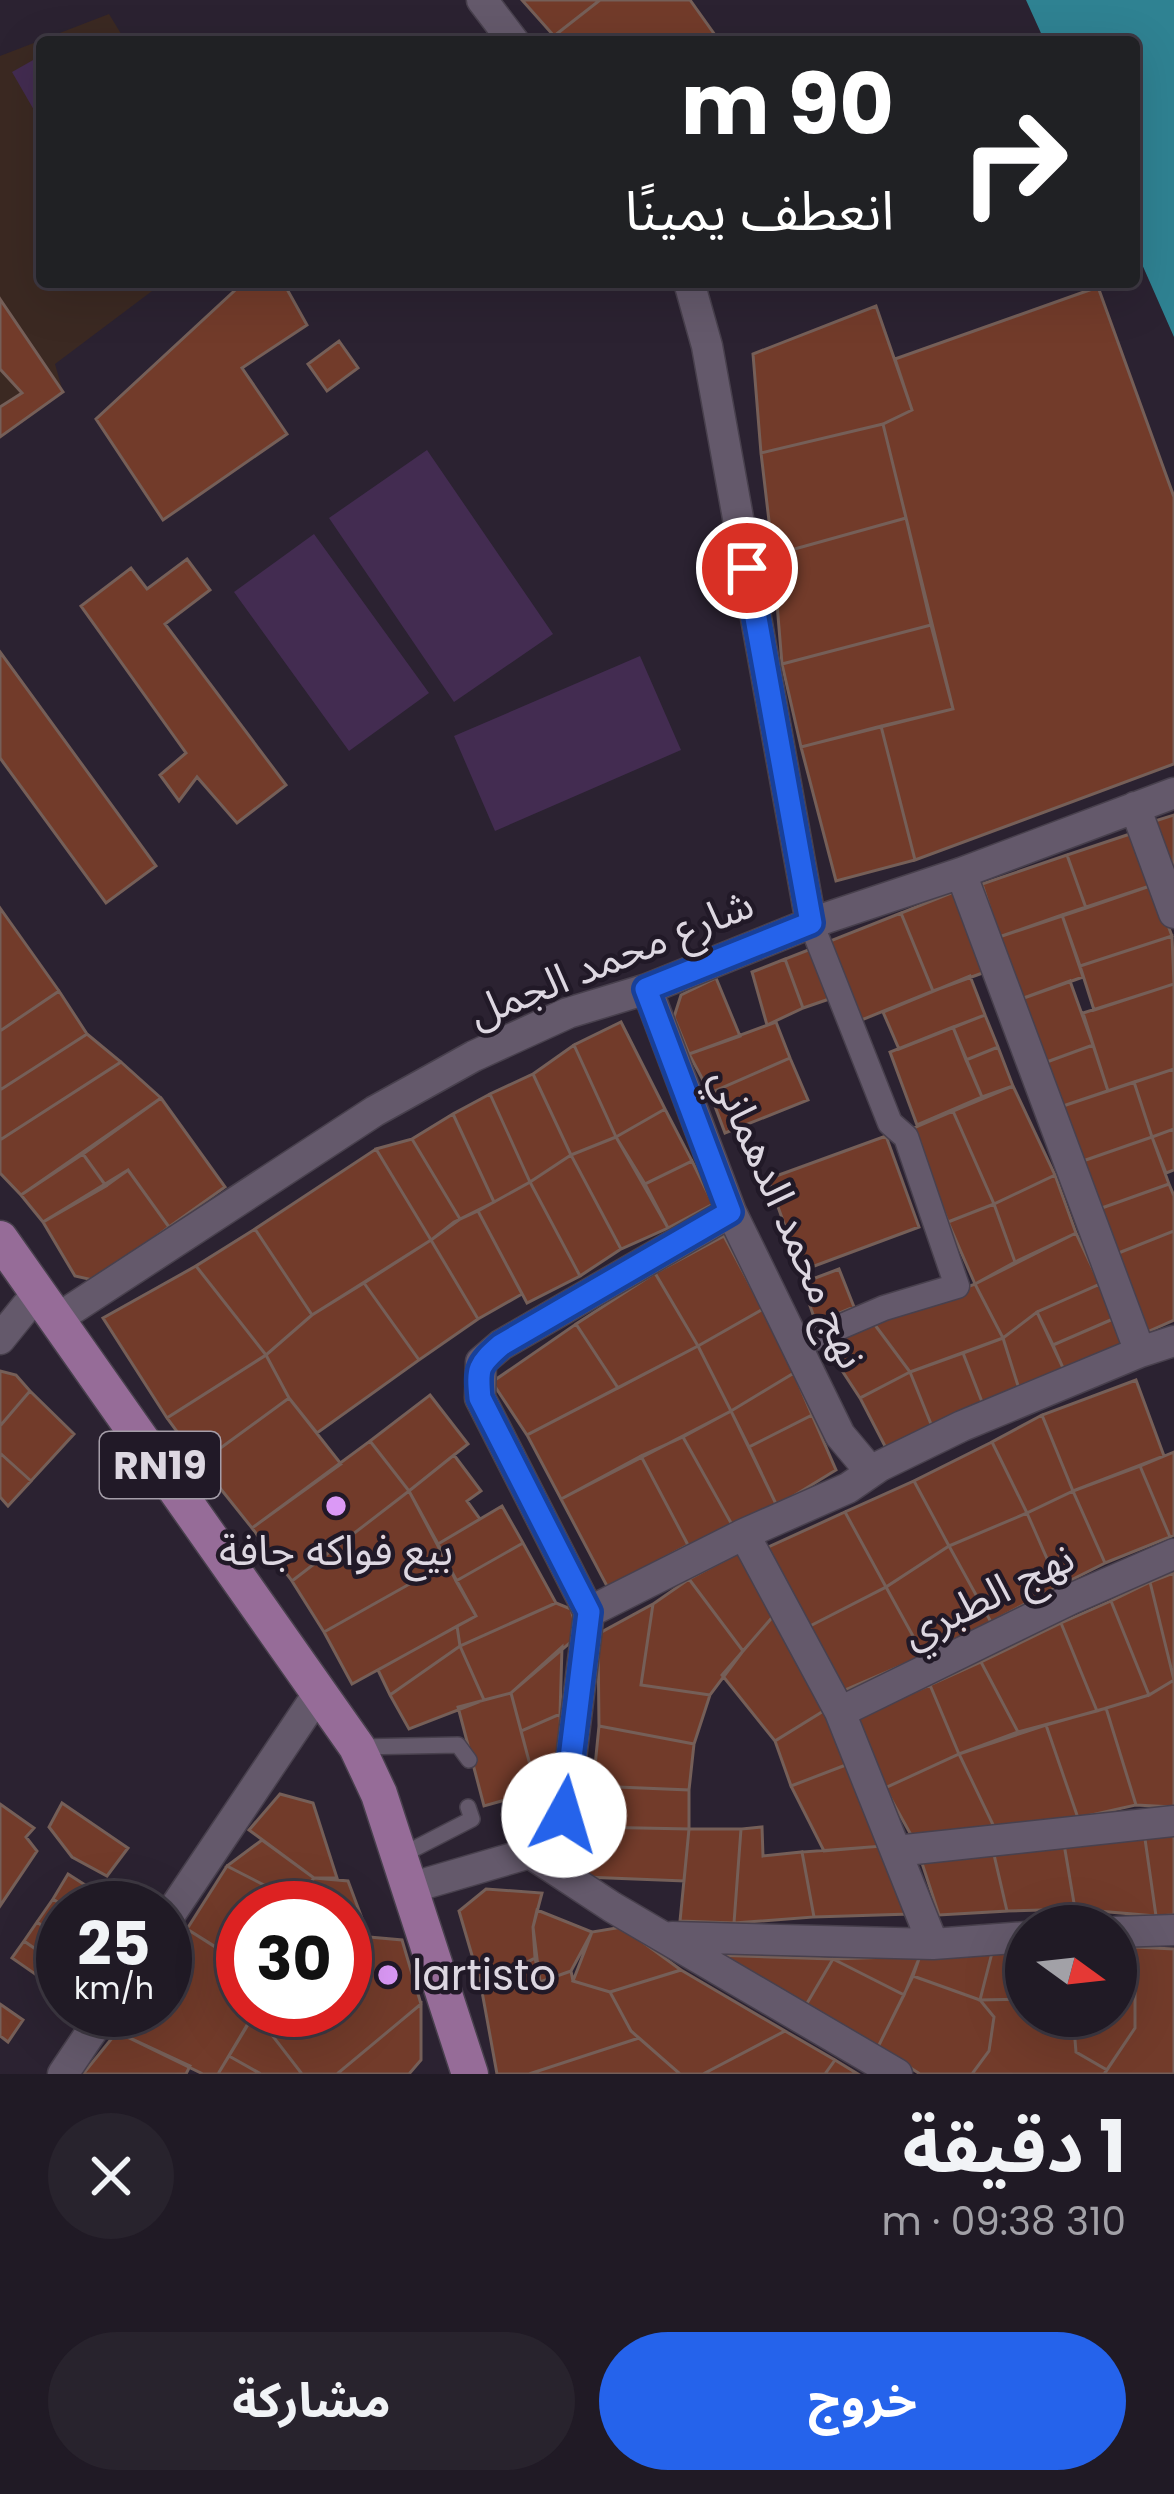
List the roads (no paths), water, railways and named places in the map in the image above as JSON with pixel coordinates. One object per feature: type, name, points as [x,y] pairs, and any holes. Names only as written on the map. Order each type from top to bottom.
[{"type":"main road","name":"RN19","points":[[0,1239],[357,1747],[379,1794],[470,2074]]},
{"type":"street","points":[[482,0],[509,36]]},
{"type":"street","points":[[691,288],[707,346],[811,923],[890,1123],[906,1137],[957,1286],[884,1308],[798,1345]]},
{"type":"street","name":"شارع محمد الجمل","points":[[0,1339],[47,1305],[474,1056],[568,1013],[646,989],[811,923],[1174,794]]},
{"type":"street","points":[[1135,807],[1174,913]]},
{"type":"street","points":[[962,873],[1140,1352]]},
{"type":"street","name":"نهج محمد الدهماني","points":[[646,989],[730,1212],[840,1435],[871,1472]]},
{"type":"street","points":[[405,1872],[530,1853],[564,1815],[589,1612],[480,1398],[481,1363],[501,1345],[730,1212]]},
{"type":"street","points":[[589,1612],[848,1488],[962,1426],[1174,1341]]},
{"type":"street","points":[[744,1534],[840,1712],[933,1944]]},
{"type":"street","name":"نهج الطبري","points":[[840,1712],[1174,1554]]},
{"type":"street","points":[[192,1882],[320,1691]]},
{"type":"street","points":[[896,1851],[1174,1821]]},
{"type":"street","points":[[530,1853],[897,2074]]},
{"type":"street","points":[[1137,1931],[1174,1930]]},
{"type":"street","points":[[669,1937],[933,1944],[1005,1938]]},
{"type":"street","points":[[63,2074],[88,2037]]},
{"type":"lane","points":[[357,1747],[458,1745],[469,1760]]},
{"type":"lane","points":[[405,1872],[472,1819],[468,1807]]},
{"type":"water","points":[[1026,0],[1174,0],[1174,337],[1140,260],[1140,36],[1042,36]]},
{"type":"place","name":"بيع فواكه جافة","points":[[336,1506]]},
{"type":"place","name":"lartisto","points":[[388,1975]]}]
